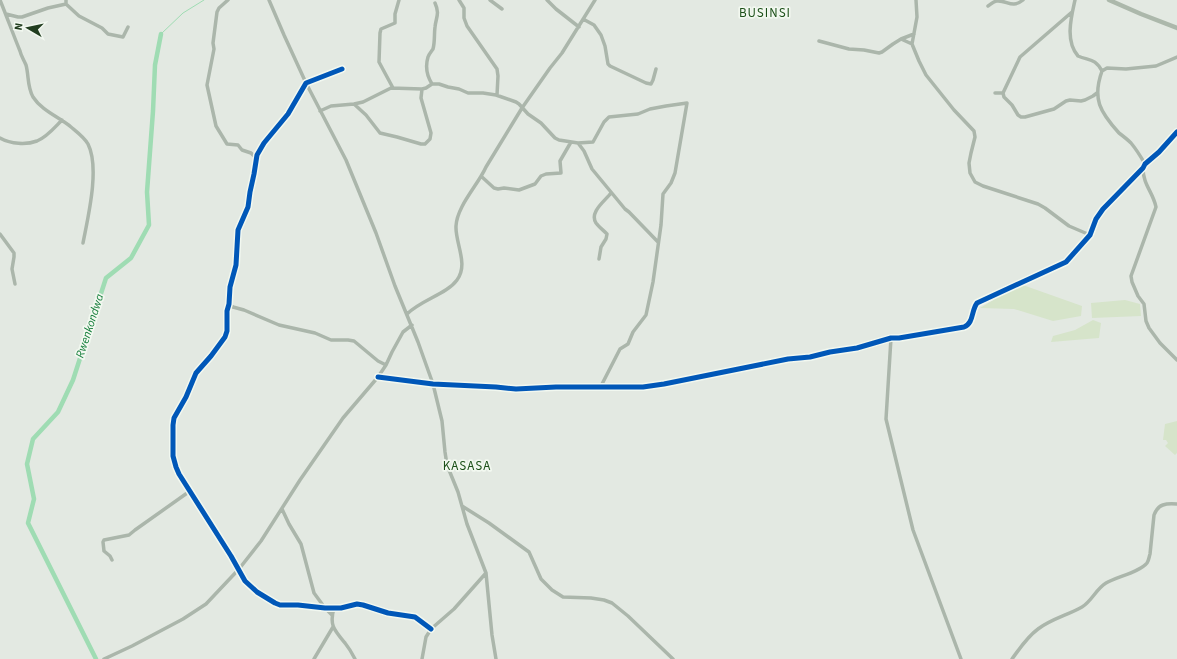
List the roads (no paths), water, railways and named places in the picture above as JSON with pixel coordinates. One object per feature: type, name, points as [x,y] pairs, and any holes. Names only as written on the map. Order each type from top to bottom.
[{"type":"main road","points":[[1109,0],[1177,28]]},
{"type":"street","points":[[0,0],[26,66],[28,87],[33,96],[44,109],[62,120],[85,140],[90,150],[93,174],[92,193],[83,243]]},
{"type":"street","points":[[228,0],[219,8],[217,12],[213,43],[214,49],[207,79],[207,90],[215,124],[228,144],[238,145],[242,150],[250,153],[256,158]]},
{"type":"street","points":[[269,0],[306,83],[346,160],[376,233],[395,286],[412,325],[433,384],[442,421],[444,452],[447,465],[486,573],[492,635],[496,659]]},
{"type":"street","points":[[393,88],[379,62],[380,33],[381,29],[394,23],[399,0]]},
{"type":"street","points":[[459,0],[464,8],[464,18],[467,26],[497,68],[497,95]]},
{"type":"street","points":[[490,0],[502,9]]},
{"type":"street","points":[[546,0],[579,27]]},
{"type":"street","points":[[407,314],[419,304],[449,287],[458,279],[462,264],[456,231],[456,222],[462,208],[477,181],[482,177],[486,167],[522,108],[560,56],[594,0]]},
{"type":"street","points":[[916,0],[917,17],[912,44],[916,56],[926,75],[954,110],[974,131],[975,137],[969,163],[970,173],[975,182],[1038,204],[1069,226],[1090,235]]},
{"type":"street","points":[[988,6],[996,1],[1017,4],[1022,0]]},
{"type":"street","points":[[1075,0],[1072,12],[1070,39],[1076,54],[1096,62],[1102,71]]},
{"type":"street","points":[[6,14],[22,17],[66,2],[79,16],[102,28],[109,35],[123,37],[128,27]]},
{"type":"street","points":[[432,84],[428,76],[427,67],[428,57],[433,48],[438,14],[435,3]]},
{"type":"street","points":[[1072,12],[1020,57],[1003,93],[1004,97],[1012,105],[1018,115],[1025,117],[1054,109],[1066,101],[1082,101],[1097,93]]},
{"type":"street","points":[[583,19],[594,25],[601,35],[605,46],[608,64],[612,68],[651,84],[656,69]]},
{"type":"street","points":[[819,41],[879,53],[901,38],[914,34]]},
{"type":"street","points":[[901,38],[912,44]]},
{"type":"street","points":[[1145,164],[1131,144],[1120,134],[1100,108],[1097,99],[1099,81],[1102,71],[1108,68],[1126,69],[1156,66],[1177,57]]},
{"type":"street","points":[[342,69],[306,83],[288,114],[259,150],[256,158],[248,207],[238,230],[236,260],[230,287],[227,311],[228,327],[226,334],[211,356],[198,369],[186,397],[174,418],[174,462],[178,474],[239,569],[241,576],[257,592],[275,603],[280,604],[325,608],[341,608],[357,604],[363,605],[388,613],[415,617],[431,629]]},
{"type":"street","points":[[320,111],[331,106],[354,104],[366,101],[393,88],[422,89],[432,84],[442,84],[468,93],[487,93],[497,95],[518,103],[528,114],[541,123],[555,138],[578,143],[593,142],[604,122],[609,117],[638,114],[650,109],[687,103],[675,174],[671,183],[663,194],[661,225],[653,282],[646,315],[633,332],[628,344],[620,349],[601,386]]},
{"type":"street","points":[[354,104],[366,115],[380,133],[425,144],[430,139],[431,133],[421,98],[422,89]]},
{"type":"street","points":[[996,93],[1003,93]]},
{"type":"street","points":[[1093,96],[1097,99]]},
{"type":"street","points":[[0,138],[14,143],[38,141],[62,120]]},
{"type":"street","points":[[378,377],[433,384],[516,389],[542,387],[594,388],[601,386],[622,388],[643,387],[788,359],[810,357],[857,348],[890,338],[899,338],[964,327],[970,322],[974,306],[977,303],[1063,264],[1070,259],[1090,235],[1096,219],[1103,209],[1177,132]]},
{"type":"street","points":[[482,177],[494,188],[522,189],[534,184],[541,176],[546,174],[561,173],[560,161],[571,142]]},
{"type":"street","points":[[578,143],[585,153],[592,169],[611,193],[658,242]]},
{"type":"street","points":[[250,153],[259,150]]},
{"type":"street","points":[[1143,168],[1144,181],[1156,207],[1131,276],[1131,280],[1138,296],[1144,304],[1146,321],[1149,328],[1177,360]]},
{"type":"street","points":[[599,258],[601,247],[607,234],[595,222],[594,216],[596,210],[611,193]]},
{"type":"street","points":[[0,234],[14,253],[12,269],[15,284]]},
{"type":"street","points":[[229,304],[233,307],[244,310],[279,325],[318,334],[331,340],[354,341],[378,361],[386,365]]},
{"type":"street","points":[[104,659],[132,646],[206,604],[239,569],[261,540],[336,428],[359,398],[378,377],[386,365],[400,336],[412,325]]},
{"type":"street","points":[[890,338],[886,419],[913,530],[962,659]]},
{"type":"street","points":[[112,560],[104,551],[104,540],[130,535],[190,491]]},
{"type":"street","points":[[1012,659],[1027,639],[1040,628],[1088,603],[1104,584],[1140,568],[1145,564],[1150,557],[1154,515],[1156,510],[1164,504],[1177,504]]},
{"type":"street","points":[[462,506],[489,523],[529,552],[541,579],[552,590],[563,597],[591,598],[612,603],[628,616],[673,659]]},
{"type":"street","points":[[282,509],[301,544],[314,593],[332,615]]},
{"type":"street","points":[[422,659],[426,637],[431,629],[454,609],[486,573]]},
{"type":"street","points":[[334,608],[332,615],[333,627],[355,659]]},
{"type":"street","points":[[314,659],[333,627]]},
{"type":"waterway","name":"Rwenkondwa","points":[[161,34],[183,13],[204,0]]},
{"type":"waterway","name":"Rwenkondwa","points":[[96,659],[28,523],[34,499],[27,464],[33,439],[58,412],[73,380],[106,278],[131,258],[149,225],[147,192],[155,65],[161,34]]},
{"type":"district","name":"BUSINSI","points":[[765,13]]},
{"type":"district","name":"KASASA","points":[[467,466]]}]
